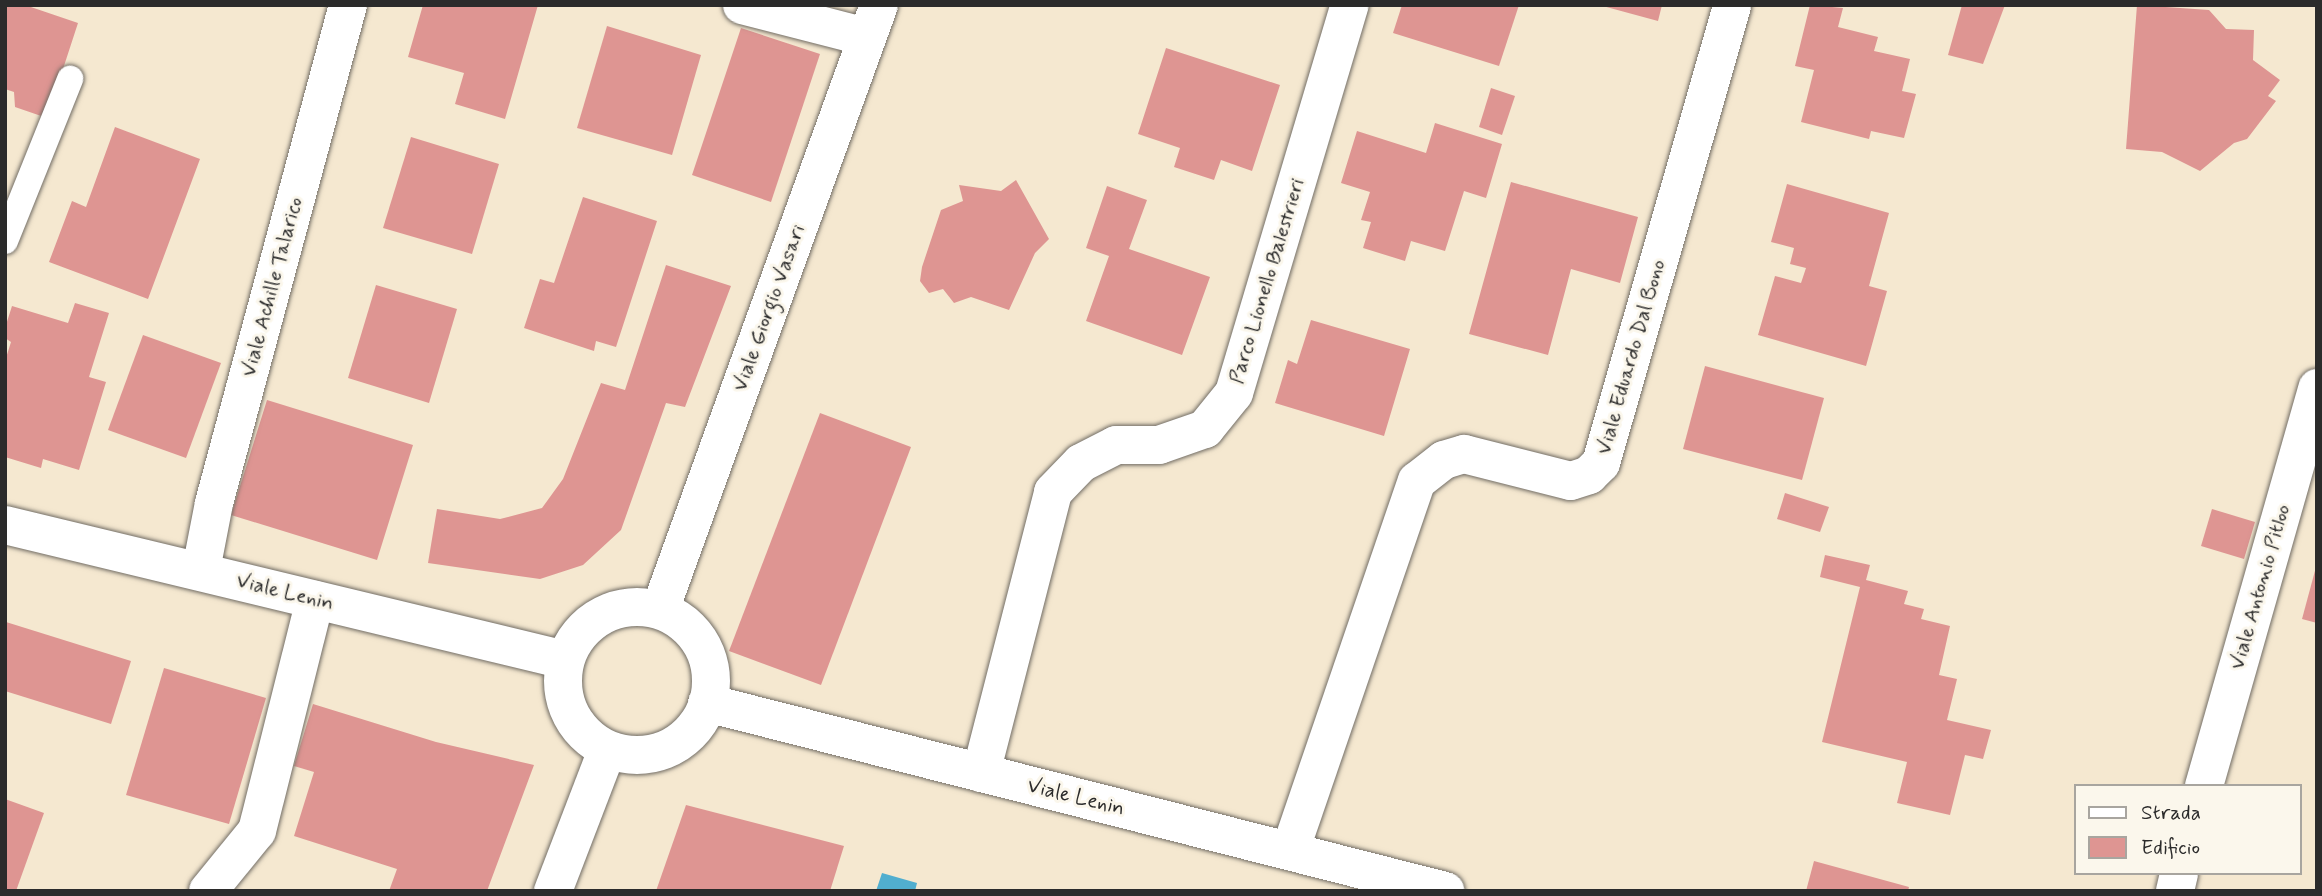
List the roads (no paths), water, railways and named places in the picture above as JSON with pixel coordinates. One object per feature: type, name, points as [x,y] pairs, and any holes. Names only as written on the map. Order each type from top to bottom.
[{"type":"street","name":"Viale Achille Talarico","points":[[201,570],[214,503],[348,5]]},
{"type":"street","points":[[741,5],[873,21]]},
{"type":"street","name":"Parco Lionello Balestrieri","points":[[981,773],[1053,492],[1081,463],[1116,445],[1159,446],[1205,429],[1234,393],[1350,5]]},
{"type":"street","name":"Viale Eduardo Dal Bono","points":[[1290,851],[1418,481],[1444,460],[1464,454],[1570,481],[1589,475],[1601,463],[1732,5]]},
{"type":"street","name":"Viale Giorgio Vasari","points":[[660,610],[873,21]]},
{"type":"street","name":"Viale Antonio Pitloo","points":[[2205,784],[2317,388]]},
{"type":"street","name":"Viale Lenin","points":[[5,526],[201,570],[565,660]]},
{"type":"street","points":[[208,891],[257,831],[315,600]]},
{"type":"street","points":[[635,607],[660,610],[683,622],[701,641],[710,665],[707,704],[687,737],[665,751],[633,756],[607,750],[586,736],[568,711],[563,686],[565,660],[578,636],[596,618],[635,607]]},
{"type":"street","name":"Viale Lenin","points":[[707,704],[1445,891]]},
{"type":"street","points":[[553,891],[607,750]]},
{"type":"lane","points":[[5,241],[69,79]]},
{"type":"water","points":[[882,873],[917,883],[915,891],[876,891]]}]
